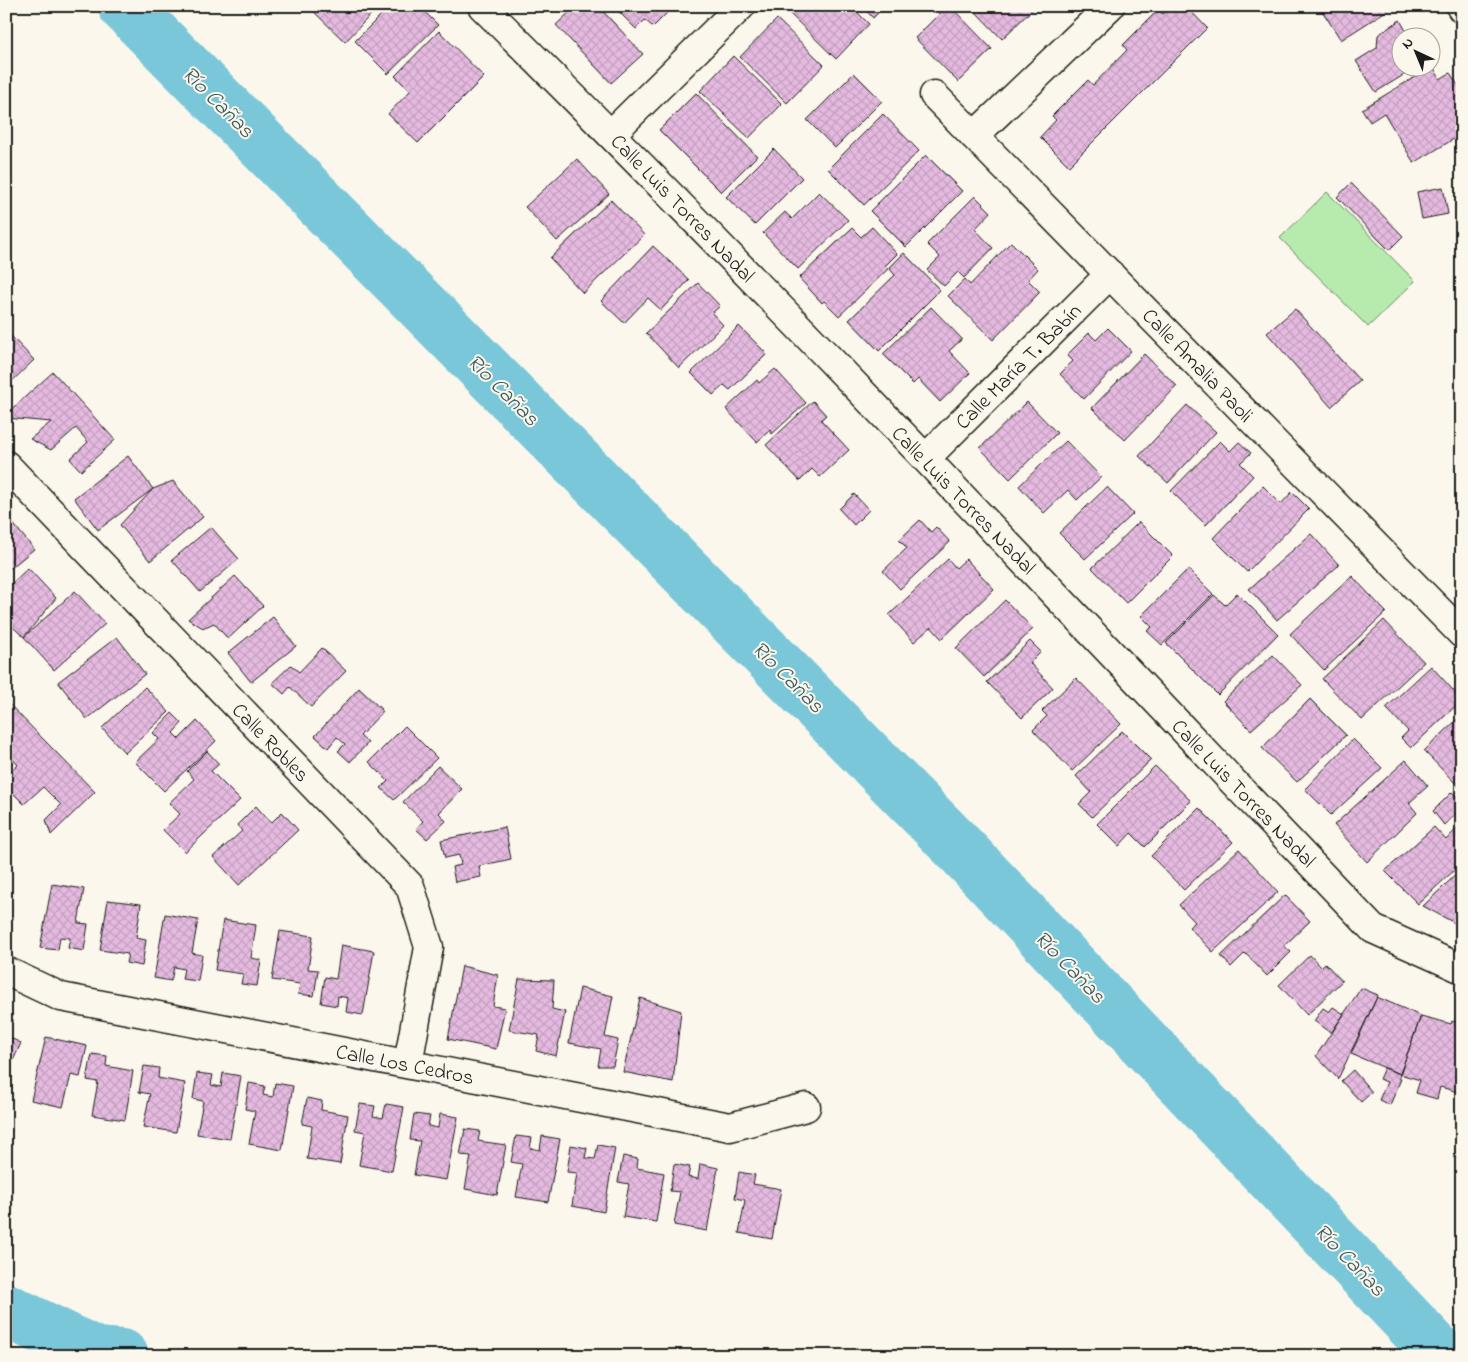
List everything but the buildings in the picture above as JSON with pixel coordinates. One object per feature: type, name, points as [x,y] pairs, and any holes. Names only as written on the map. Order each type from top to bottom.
[{"type":"street","name":"Calle Luis Torres Nadal","points":[[482,6],[611,134],[926,458],[1373,928],[1462,969]]},
{"type":"street","points":[[611,134],[741,6]]},
{"type":"street","points":[[974,136],[1110,6]]},
{"type":"street","name":"Calle Amalia Paoli","points":[[934,96],[1462,634]]},
{"type":"street","name":"Calle María T. Babín","points":[[926,458],[1110,274]]},
{"type":"street","name":"Calle Robles","points":[[6,465],[410,886],[429,947],[408,1064]]},
{"type":"street","name":"Calle Los Cedros","points":[[6,971],[62,997],[730,1127],[806,1106]]},
{"type":"green space","points":[[1327,192],[1415,281],[1368,327],[1280,238]]},
{"type":"waterway","name":"Río Cañas","points":[[125,6],[962,851],[1442,1356]]},
{"type":"waterway","points":[[6,1310],[96,1354],[122,1356]]}]
